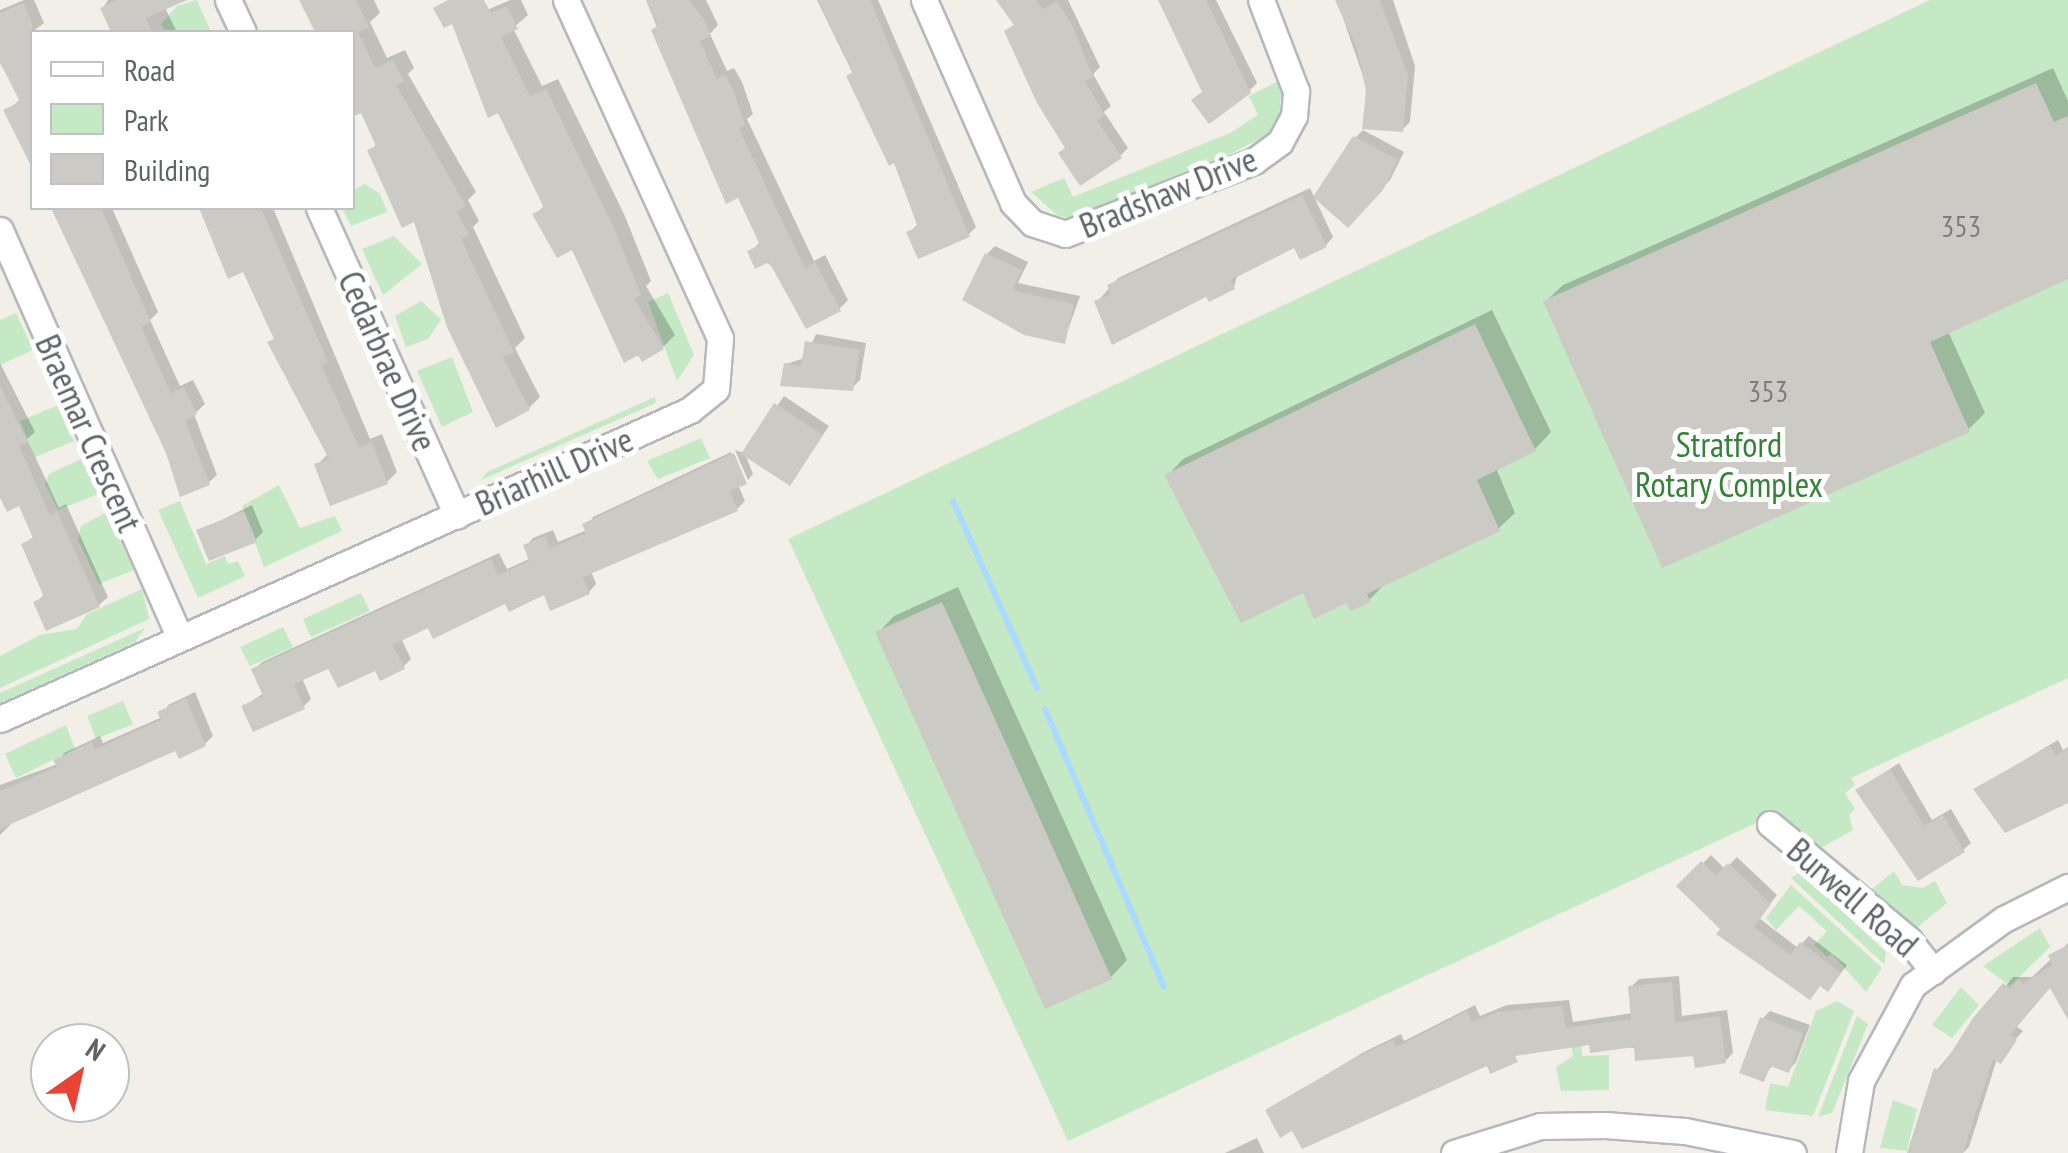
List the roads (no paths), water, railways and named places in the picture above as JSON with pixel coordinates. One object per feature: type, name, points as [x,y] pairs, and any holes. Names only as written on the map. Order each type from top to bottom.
[{"type":"street","points":[[228,0],[242,30]]},
{"type":"street","name":"Briarhill Drive","points":[[0,719],[690,410],[716,389],[720,338],[566,0]]},
{"type":"street","name":"Bradshaw Drive","points":[[924,0],[1014,203],[1032,223],[1065,234],[1232,170],[1280,142],[1294,116],[1296,90],[1261,0]]},
{"type":"street","name":"Cedarbrae Drive","points":[[319,210],[457,515]]},
{"type":"street","name":"Braemar Crescent","points":[[0,230],[179,636]]},
{"type":"street","name":"Burwell Road","points":[[1770,824],[1908,939],[1933,971]]},
{"type":"street","points":[[1848,1153],[1861,1082],[1880,1040],[1913,985],[2004,919],[2068,887]]},
{"type":"street","points":[[1454,1153],[1540,1126],[1605,1125],[1685,1131],[1793,1153]]},
{"type":"waterway","points":[[953,501],[1037,688]]},
{"type":"waterway","points":[[1045,709],[1164,987]]},
{"type":"park label","name":"Stratford Rotary Complex","points":[[1729,464]]}]
